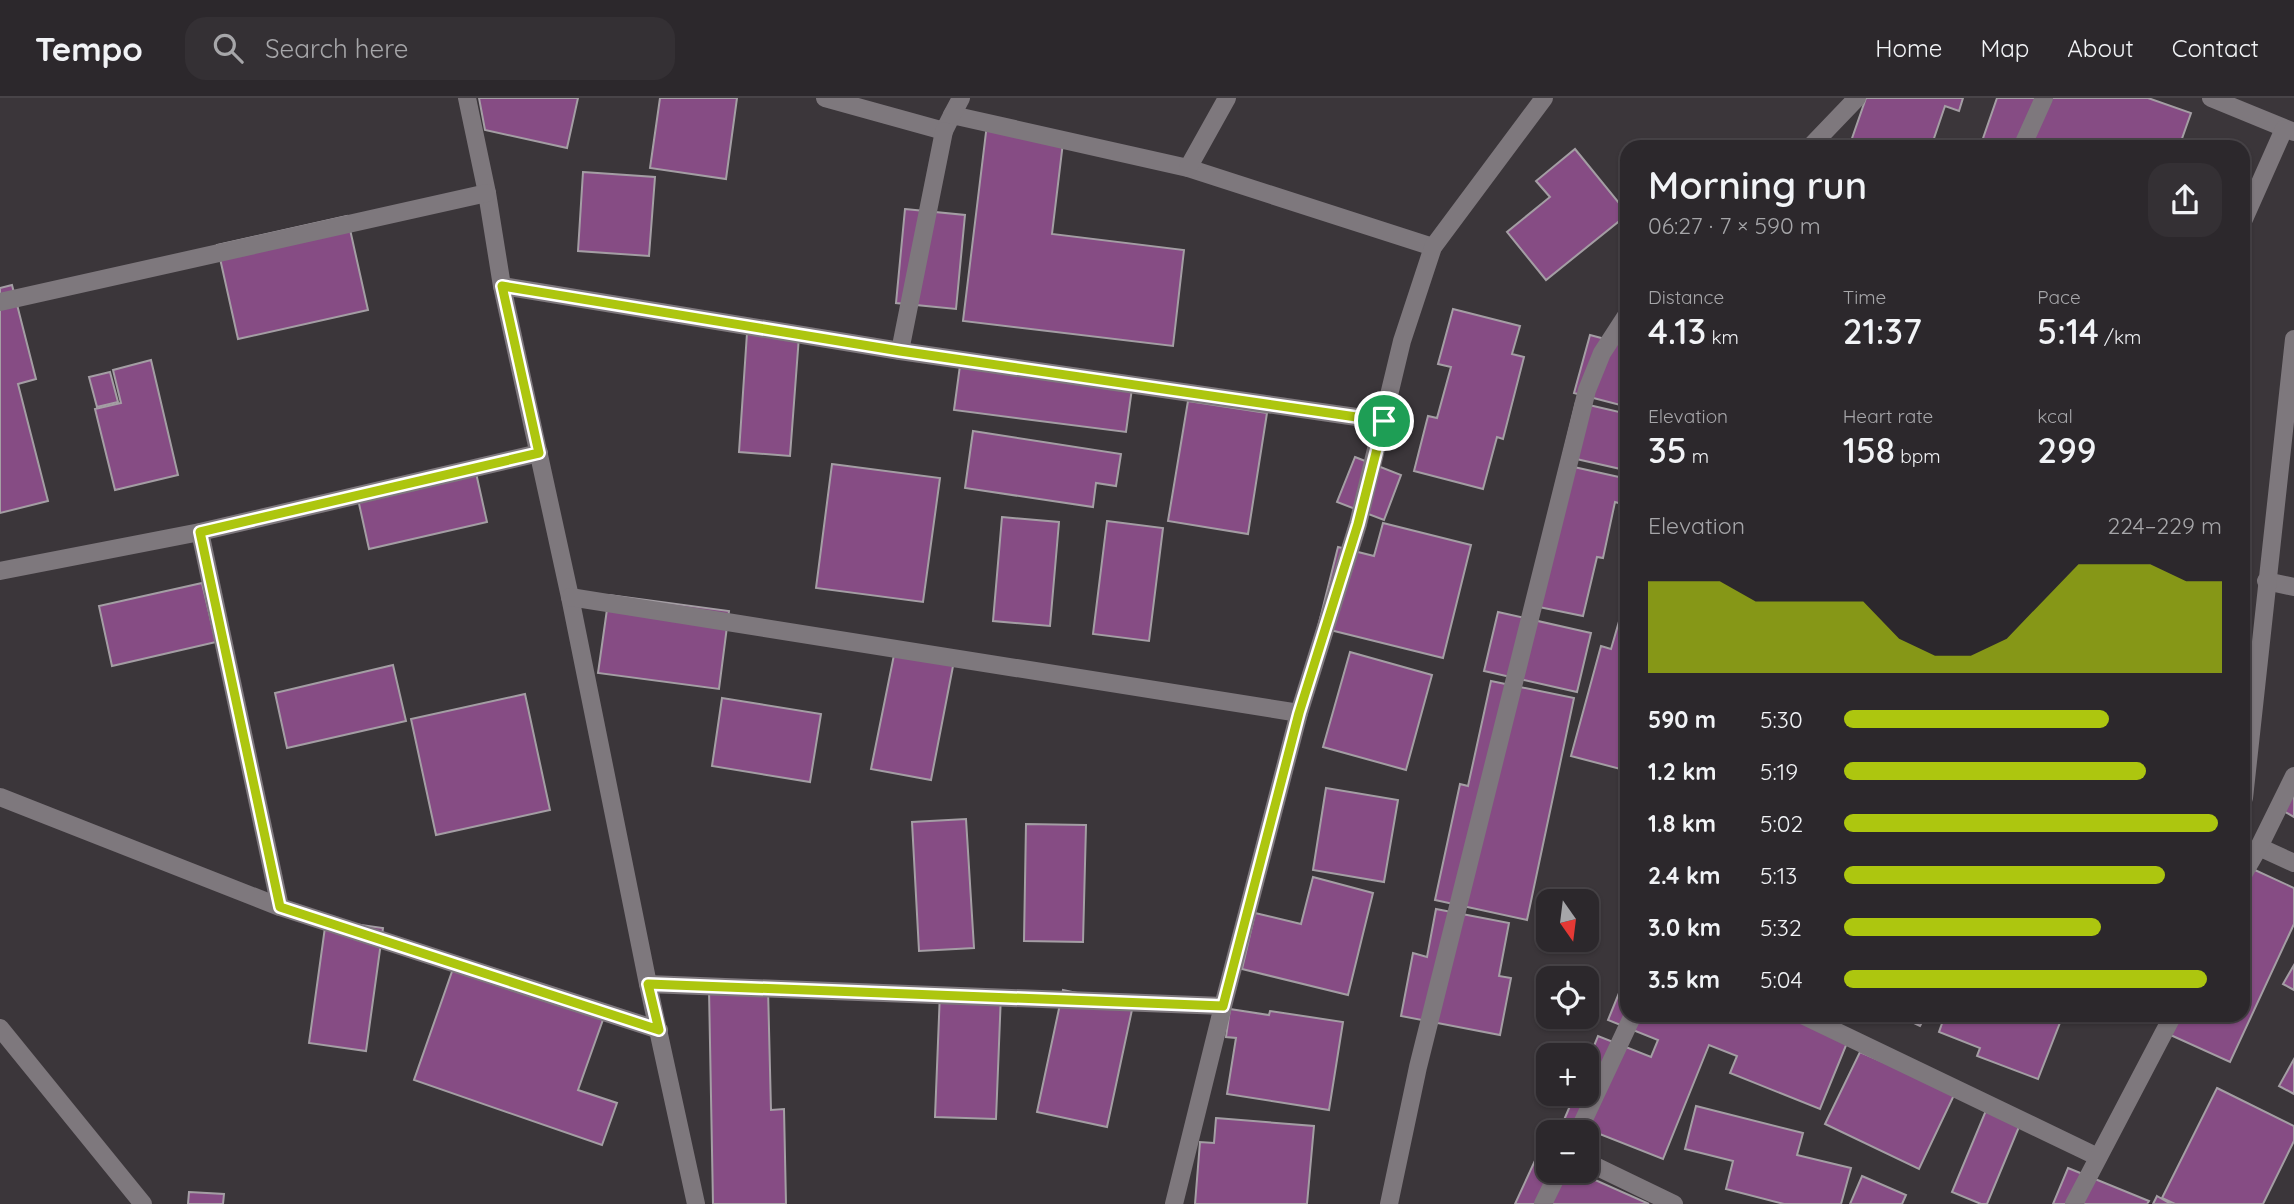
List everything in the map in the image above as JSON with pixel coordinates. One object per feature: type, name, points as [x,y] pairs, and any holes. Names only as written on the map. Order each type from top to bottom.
[{"type":"street","points":[[467,98],[487,193],[502,286],[570,597],[648,984],[696,1204]]},
{"type":"street","points":[[825,98],[1188,169],[1433,247]]},
{"type":"street","points":[[900,351],[948,123],[961,98]]},
{"type":"street","points":[[1188,169],[1227,98]]},
{"type":"street","points":[[1174,1204],[1299,713],[1358,524],[1402,341],[1433,247],[1544,98]]},
{"type":"street","points":[[1817,140],[1857,98]]},
{"type":"street","points":[[2025,140],[2044,98]]},
{"type":"street","points":[[2211,98],[2289,130],[2250,207]]},
{"type":"street","points":[[0,303],[487,193]]},
{"type":"street","points":[[502,286],[900,351],[1384,421]]},
{"type":"street","points":[[1390,1204],[1418,1067],[1587,390],[1602,353],[1620,325]]},
{"type":"street","points":[[2250,739],[2294,339]]},
{"type":"street","points":[[0,571],[200,532],[539,453]]},
{"type":"street","points":[[200,532],[280,907]]},
{"type":"street","points":[[2266,581],[2294,587]]},
{"type":"street","points":[[570,597],[1299,713]]},
{"type":"street","points":[[2250,863],[2294,776]]},
{"type":"street","points":[[0,797],[280,907],[659,1030]]},
{"type":"street","points":[[2259,847],[2294,863]]},
{"type":"street","points":[[648,984],[1223,1006]]},
{"type":"street","points":[[1584,1120],[1630,1022]]},
{"type":"street","points":[[1816,1022],[2098,1157]]},
{"type":"street","points":[[2074,1204],[2169,1022]]},
{"type":"street","points":[[0,1028],[143,1204]]},
{"type":"street","points":[[1599,1168],[1674,1204]]},
{"type":"street","points":[[1543,1204],[1553,1183]]},
{"type":"building","points":[[479,98],[578,98],[567,148],[485,130]]},
{"type":"building","points":[[660,98],[737,98],[726,179],[650,168]]},
{"type":"building","points":[[1866,98],[1963,98],[1959,111],[1945,106],[1933,140],[1851,140]]},
{"type":"building","points":[[1997,98],[2148,98],[2191,113],[2181,140],[1982,140]]},
{"type":"building","points":[[987,124],[1064,134],[1052,234],[1184,250],[1173,346],[963,321]]},
{"type":"building","points":[[1575,149],[1620,204],[1620,220],[1546,280],[1507,232],[1550,197],[1536,181]]},
{"type":"building","points":[[583,172],[655,177],[649,256],[578,251]]},
{"type":"building","points":[[905,209],[965,215],[956,309],[896,303]]},
{"type":"building","points":[[347,216],[368,310],[238,339],[217,245]]},
{"type":"building","points":[[12,285],[36,379],[18,384],[48,501],[0,513],[0,288]]},
{"type":"building","points":[[1453,309],[1520,326],[1512,354],[1524,357],[1503,439],[1497,437],[1483,489],[1414,471],[1428,416],[1437,418],[1451,367],[1438,364]]},
{"type":"building","points":[[747,333],[799,336],[790,456],[739,452]]},
{"type":"building","points":[[1590,335],[1620,343],[1620,405],[1574,393]]},
{"type":"building","points":[[961,358],[1133,381],[1126,432],[954,410]]},
{"type":"building","points":[[151,360],[178,475],[115,490],[95,409],[121,403],[113,370]]},
{"type":"building","points":[[110,372],[118,402],[97,407],[89,377]]},
{"type":"building","points":[[1188,401],[1267,413],[1248,534],[1168,521]]},
{"type":"building","points":[[1576,402],[1620,412],[1620,469],[1563,456]]},
{"type":"building","points":[[973,431],[1121,454],[1116,486],[1096,483],[1093,507],[965,488]]},
{"type":"building","points":[[1355,457],[1401,475],[1384,520],[1337,502]]},
{"type":"building","points":[[474,464],[487,522],[369,549],[356,490]]},
{"type":"building","points":[[832,464],[940,478],[923,602],[816,588]]},
{"type":"building","points":[[1565,465],[1620,477],[1620,503],[1615,502],[1603,558],[1597,557],[1583,616],[1534,606]]},
{"type":"building","points":[[1002,517],[1059,522],[1050,626],[993,621]]},
{"type":"building","points":[[1107,521],[1163,528],[1149,641],[1093,634]]},
{"type":"building","points":[[1383,523],[1471,545],[1443,658],[1318,627],[1338,547],[1374,556]]},
{"type":"building","points":[[202,583],[216,642],[112,666],[99,606]]},
{"type":"building","points":[[609,595],[729,611],[719,689],[598,673]]},
{"type":"building","points":[[1498,612],[1591,633],[1577,692],[1484,671]]},
{"type":"building","points":[[1620,618],[1620,769],[1571,756],[1601,646],[1611,649]]},
{"type":"building","points":[[895,650],[954,661],[931,780],[871,769]]},
{"type":"building","points":[[1350,652],[1432,675],[1406,770],[1323,747]]},
{"type":"building","points":[[393,665],[406,721],[287,748],[275,693]]},
{"type":"building","points":[[1491,681],[1574,698],[1527,920],[1435,900],[1460,784],[1468,786]]},
{"type":"building","points":[[525,694],[550,810],[436,835],[411,719]]},
{"type":"building","points":[[722,698],[821,714],[810,782],[712,766]]},
{"type":"building","points":[[2294,785],[2294,817],[2280,809]]},
{"type":"building","points":[[1326,788],[1398,800],[1384,882],[1313,870]]},
{"type":"building","points":[[966,819],[974,948],[919,951],[912,822]]},
{"type":"building","points":[[1026,824],[1086,825],[1083,942],[1024,941]]},
{"type":"building","points":[[2250,868],[2294,888],[2294,924],[2250,1019]]},
{"type":"building","points":[[1313,877],[1373,893],[1348,995],[1242,969],[1255,913],[1301,924]]},
{"type":"building","points":[[1436,909],[1509,923],[1499,976],[1511,978],[1500,1035],[1401,1016],[1413,953],[1427,957]]},
{"type":"building","points":[[326,920],[383,928],[366,1051],[309,1043]]},
{"type":"building","points":[[455,963],[605,1014],[578,1090],[617,1103],[602,1145],[414,1080]]},
{"type":"building","points":[[2294,965],[2294,990],[2283,984]]},
{"type":"building","points":[[768,988],[771,1110],[784,1109],[786,1204],[713,1204],[709,989]]},
{"type":"building","points":[[1063,990],[1133,1005],[1107,1127],[1037,1112]]},
{"type":"building","points":[[1620,991],[1620,1022],[1809,1022],[1849,1038],[1820,1109],[1730,1073],[1737,1056],[1709,1045],[1663,1159],[1599,1134],[1599,1120],[1564,1120],[1570,1106],[1599,1106],[1599,1043],[1595,1043],[1598,1036],[1651,1057],[1658,1040],[1608,1020]]},
{"type":"building","points":[[940,992],[1001,994],[996,1119],[935,1117]]},
{"type":"building","points":[[1230,1009],[1269,1015],[1270,1011],[1343,1022],[1329,1110],[1227,1094],[1236,1038],[1226,1037]]},
{"type":"building","points":[[1943,1022],[2060,1022],[2038,1079],[1977,1056],[1980,1048],[1939,1032]]},
{"type":"building","points":[[2172,1022],[2249,1022],[2230,1062],[2166,1033]]},
{"type":"building","points":[[1860,1052],[1955,1093],[1919,1169],[1825,1124]]},
{"type":"building","points":[[2294,1059],[2294,1094],[2279,1086]]},
{"type":"building","points":[[2217,1088],[2294,1126],[2294,1141],[2263,1204],[2175,1204],[2162,1198]]},
{"type":"building","points":[[1696,1106],[1803,1133],[1797,1155],[1851,1168],[1841,1204],[1784,1204],[1726,1189],[1733,1161],[1685,1149]]},
{"type":"building","points":[[1987,1108],[2021,1122],[1987,1204],[1981,1204],[1952,1192]]},
{"type":"building","points":[[1216,1118],[1314,1126],[1307,1204],[1195,1204],[1200,1142],[1214,1143]]},
{"type":"building","points":[[1536,1158],[1536,1183],[1599,1182],[1649,1204],[1515,1204]]},
{"type":"building","points":[[2068,1168],[2149,1201],[2147,1204],[2053,1204]]},
{"type":"building","points":[[1862,1176],[1906,1195],[1902,1204],[1850,1204]]},
{"type":"building","points":[[189,1192],[224,1194],[223,1204],[188,1204]]},
{"type":"building","points":[[2157,1196],[2171,1204],[2153,1204]]},
{"type":"route","points":[[502,286],[900,351],[1384,421],[1358,524],[1299,713],[1223,1006],[648,984],[659,1030],[280,907],[200,532],[539,453],[502,286]]}]
